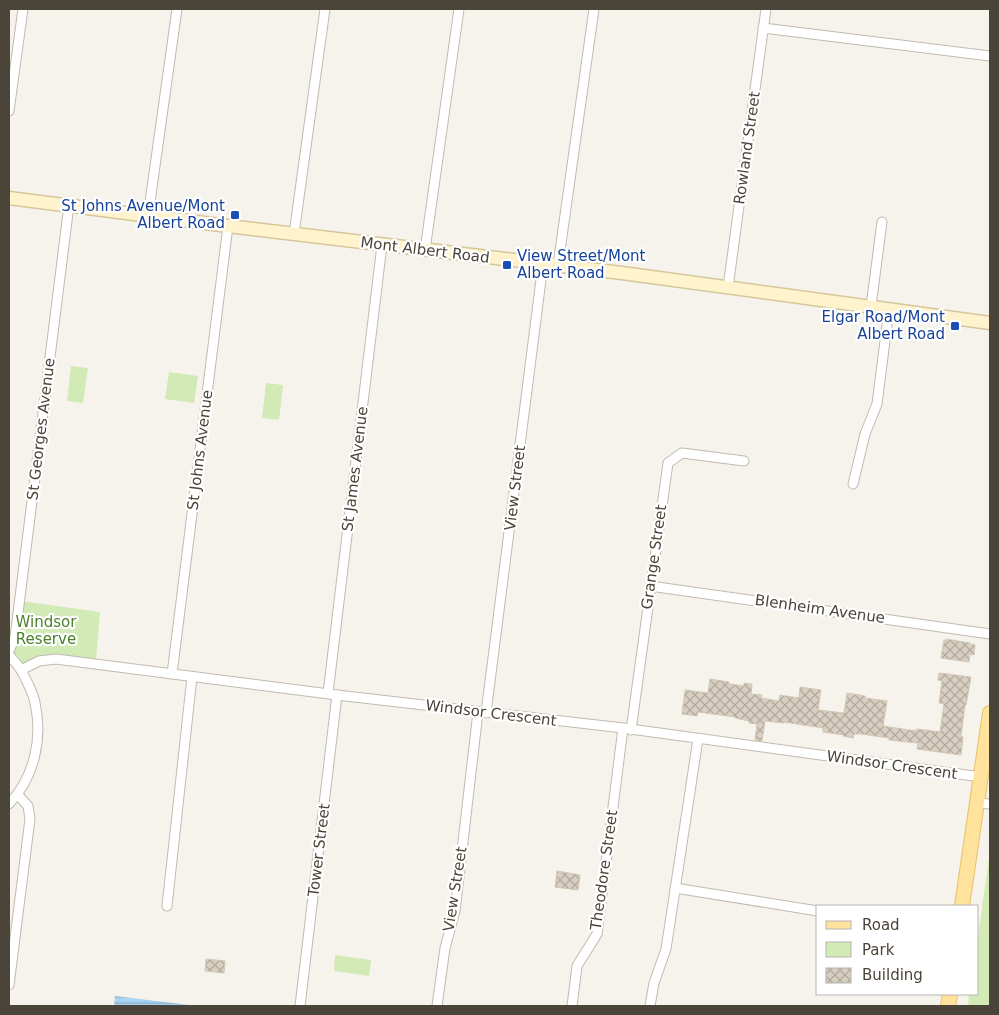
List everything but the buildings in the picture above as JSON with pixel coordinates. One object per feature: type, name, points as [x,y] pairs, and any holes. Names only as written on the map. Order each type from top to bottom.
[{"type":"main road","name":"Mont Albert Road","points":[[9,198],[558,265],[990,323]]},
{"type":"main road","points":[[962,905],[984,804],[981,777],[990,713]]},
{"type":"street","points":[[9,111],[23,9]]},
{"type":"street","points":[[148,216],[177,9]]},
{"type":"street","points":[[294,234],[325,9]]},
{"type":"street","points":[[425,250],[459,9]]},
{"type":"street","points":[[558,265],[594,9]]},
{"type":"street","name":"Rowland Street","points":[[728,287],[766,9]]},
{"type":"street","points":[[763,28],[990,56]]},
{"type":"street","name":"St Georges Avenue","points":[[9,651],[15,637],[69,205]]},
{"type":"street","points":[[870,306],[882,222]]},
{"type":"street","name":"St Johns Avenue","points":[[172,674],[228,226]]},
{"type":"street","name":"St James Avenue","points":[[333,694],[382,245]]},
{"type":"street","name":"View Street","points":[[437,1006],[445,948],[455,911],[543,264]]},
{"type":"street","points":[[853,484],[865,434],[877,404],[889,309]]},
{"type":"street","name":"Grange Street","points":[[627,729],[668,463],[682,453],[744,461]]},
{"type":"street","name":"Blenheim Avenue","points":[[650,586],[990,634]]},
{"type":"street","points":[[9,655],[21,670],[35,701],[39,733],[31,770],[18,795],[9,804]]},
{"type":"street","name":"Windsor Crescent","points":[[21,670],[39,661],[56,659],[698,738],[981,777]]},
{"type":"street","points":[[166,906],[192,677]]},
{"type":"street","name":"Tower Street","points":[[300,1006],[333,694]]},
{"type":"street","name":"Theodore Street","points":[[572,1006],[577,966],[597,934],[627,729]]},
{"type":"street","points":[[650,1006],[654,983],[666,949],[698,738]]},
{"type":"street","points":[[9,985],[30,819],[28,806],[18,795]]},
{"type":"street","points":[[675,888],[816,911]]},
{"type":"green space","points":[[71,366],[88,368],[83,403],[67,401]]},
{"type":"green space","points":[[169,372],[198,376],[194,403],[165,399]]},
{"type":"green space","points":[[266,383],[283,385],[279,420],[262,418]]},
{"type":"green space","name":"Windsor Reserve","points":[[21,601],[100,612],[96,661],[58,657],[21,668],[11,653]]},
{"type":"green space","points":[[990,851],[990,1006],[968,1006],[969,995],[979,995],[979,930]]},
{"type":"green space","points":[[335,955],[371,960],[369,976],[334,971]]},
{"type":"water","points":[[115,996],[198,1006],[114,1006]]},
{"type":"place","name":"St Johns Avenue/Mont Albert Road","points":[[235,215]]},
{"type":"place","name":"View Street/Mont Albert Road","points":[[507,265]]},
{"type":"place","name":"Elgar Road/Mont Albert Road","points":[[955,326]]}]
